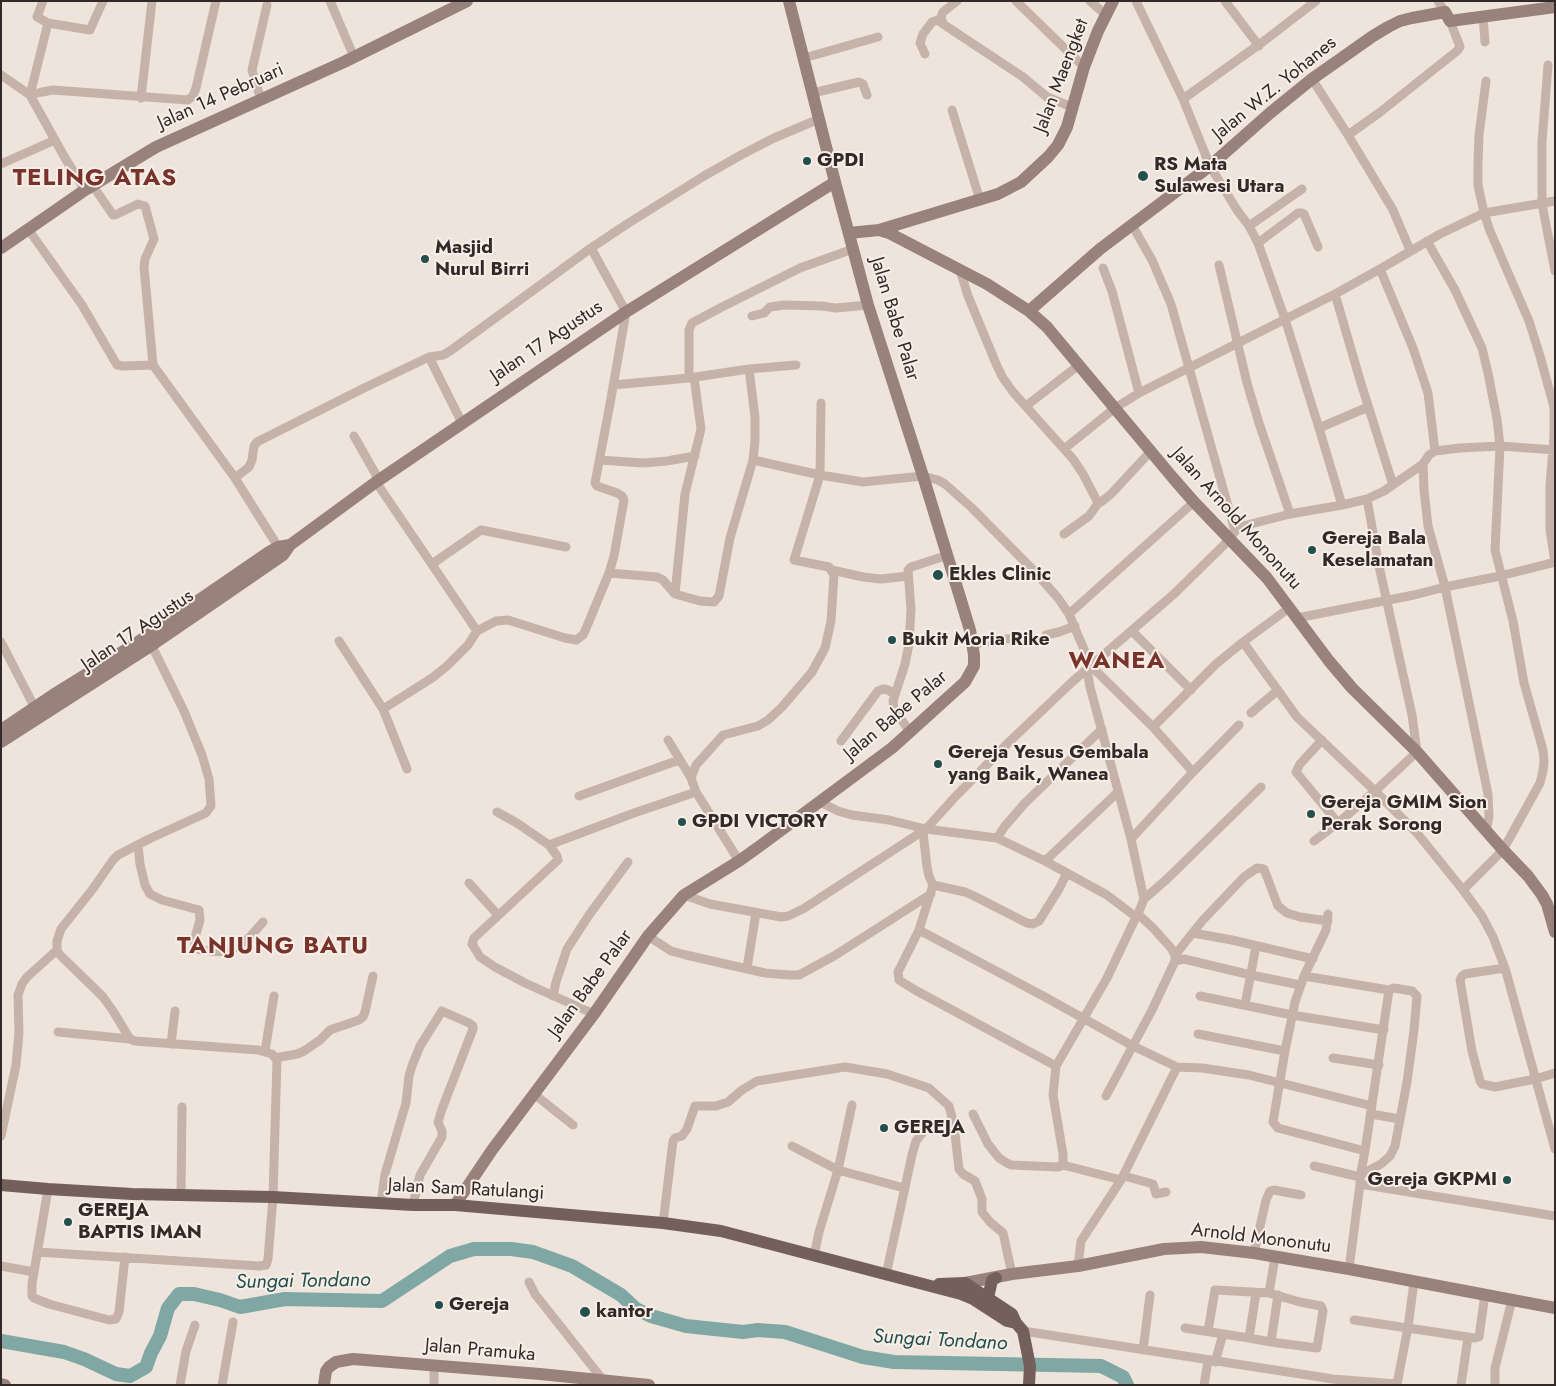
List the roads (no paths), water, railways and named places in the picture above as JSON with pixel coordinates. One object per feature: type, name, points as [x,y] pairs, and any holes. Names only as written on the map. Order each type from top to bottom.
[{"type":"main road","name":"Jalan Sam Ratulangi","points":[[1,1185],[180,1196],[273,1197],[413,1205],[455,1205],[663,1223],[721,1231],[922,1285],[963,1287],[979,1302],[1006,1321],[1020,1327]]},
{"type":"main road","points":[[988,1298],[992,1280],[996,1278]]},
{"type":"main road","points":[[963,1287],[988,1298],[1012,1314],[1020,1327],[1028,1354],[1030,1380]]},
{"type":"street","points":[[43,1],[37,17],[48,23],[90,30],[103,1]]},
{"type":"street","points":[[141,98],[152,1]]},
{"type":"street","points":[[30,95],[53,90],[141,98],[191,99],[196,88],[216,1]]},
{"type":"street","points":[[330,1],[354,57]]},
{"type":"street","name":"Jalan 14 Pebruari","points":[[1,248],[89,188],[156,147],[354,57],[467,1]]},
{"type":"street","name":"Jalan Babe Palar","points":[[455,1205],[492,1150],[594,1014],[648,936],[684,895],[740,860],[892,748],[965,682],[974,666],[972,644],[948,555],[868,305],[789,1]]},
{"type":"street","points":[[943,24],[943,12],[957,1]]},
{"type":"street","points":[[1016,1],[1084,67]]},
{"type":"street","points":[[1090,1],[1106,15]]},
{"type":"street","name":"Jalan Maengket","points":[[879,230],[998,194],[1021,182],[1048,157],[1062,136],[1084,67],[1098,31],[1114,1]]},
{"type":"street","points":[[1136,1],[1183,99],[1210,166],[1258,243],[1285,320],[1342,505]]},
{"type":"street","points":[[1225,1],[1259,46]]},
{"type":"street","points":[[1183,99],[1259,46],[1316,1]]},
{"type":"street","points":[[261,100],[252,70],[266,6]]},
{"type":"street","name":"Jalan W.Z. Yohanes","points":[[1029,311],[1100,249],[1210,166],[1312,79],[1372,36],[1406,20],[1445,11],[1483,16],[1555,7]]},
{"type":"street","points":[[1348,135],[1457,51],[1460,44],[1445,11]]},
{"type":"street","points":[[1483,16],[1485,42]]},
{"type":"street","points":[[925,54],[920,43],[930,23],[936,20],[1023,77],[1047,97],[1072,107]]},
{"type":"street","points":[[30,95],[48,23]]},
{"type":"street","points":[[804,58],[878,36]]},
{"type":"street","points":[[1548,65],[1542,142],[1542,204],[1555,271]]},
{"type":"street","points":[[1,75],[30,95],[55,140],[89,188],[113,215],[138,204],[145,206],[154,239],[145,259],[144,267],[153,365],[284,549]]},
{"type":"street","points":[[1312,79],[1393,210],[1410,250]]},
{"type":"street","points":[[813,93],[859,82],[862,83],[867,96]]},
{"type":"street","points":[[1152,727],[1216,664],[1243,642],[1293,613],[1386,601],[1555,562],[1550,530],[1554,406],[1529,321],[1490,231],[1478,185],[1478,163],[1486,82]]},
{"type":"street","points":[[952,110],[980,200]]},
{"type":"street","points":[[235,478],[249,467],[254,446],[257,442],[429,357],[443,355],[450,351],[591,248],[697,181],[774,138],[819,119]]},
{"type":"street","points":[[1,164],[55,140]]},
{"type":"street","name":"Jalan 17 Agustus","points":[[1,730],[37,712],[149,641],[284,549],[462,423],[626,312],[835,182]]},
{"type":"street","points":[[1249,226],[1302,189]]},
{"type":"street","points":[[1064,449],[1114,408],[1139,393],[1335,294],[1427,241],[1484,213],[1555,201]]},
{"type":"street","points":[[1258,243],[1298,213],[1302,213],[1318,247]]},
{"type":"street","points":[[1132,225],[1152,260],[1165,289],[1181,335],[1233,535]]},
{"type":"street","points":[[28,229],[82,305],[117,365],[153,365]]},
{"type":"street","name":"Jalan Arnold Mononutu","points":[[849,233],[879,230],[901,239],[987,284],[1029,311],[1047,327],[1194,502],[1233,535],[1329,661],[1352,688],[1417,752],[1502,850],[1528,876],[1542,895],[1555,932]]},
{"type":"street","points":[[1427,241],[1454,290],[1482,348],[1494,401],[1500,446],[1495,550],[1500,576],[1513,621],[1524,683],[1543,750],[1544,762],[1540,783],[1502,850],[1463,890]]},
{"type":"street","points":[[383,709],[432,678],[468,645],[477,630],[496,621],[508,620],[576,640],[585,631],[609,573],[624,500],[617,493],[596,485],[596,478],[626,312],[591,248]]},
{"type":"street","points":[[675,594],[685,494],[698,444],[701,423],[691,378],[689,330],[692,323],[800,268],[853,249]]},
{"type":"street","points":[[1219,265],[1237,344],[1259,423],[1290,514]]},
{"type":"street","points":[[1102,268],[1112,291],[1139,393]]},
{"type":"street","points":[[1380,269],[1413,348],[1428,393],[1435,451]]},
{"type":"street","points":[[960,270],[968,296],[997,366],[1013,392],[1064,449],[1083,474],[1099,502]]},
{"type":"street","points":[[1335,294],[1393,485]]},
{"type":"street","points":[[752,316],[764,313],[770,307],[784,305],[836,308],[868,305]]},
{"type":"street","points":[[429,357],[462,423]]},
{"type":"street","points":[[613,386],[796,365]]},
{"type":"street","points":[[1026,406],[1079,365]]},
{"type":"street","points":[[609,573],[657,577],[668,585],[675,594],[700,601],[716,601],[730,538],[753,460],[755,417],[749,369]]},
{"type":"street","points":[[821,403],[820,475],[794,560],[864,577],[881,579],[908,576]]},
{"type":"street","points":[[1319,428],[1368,407]]},
{"type":"street","points":[[354,436],[378,481],[477,630]]},
{"type":"street","points":[[684,895],[710,904],[781,917],[788,916],[803,909],[925,831],[955,797],[1009,742],[1089,668],[1174,594],[1243,526],[1290,514],[1367,500],[1384,492],[1423,464],[1429,455],[1435,451],[1500,446],[1554,450]]},
{"type":"street","points":[[1064,534],[1089,516],[1099,502],[1112,494],[1150,451]]},
{"type":"street","points":[[600,460],[643,463],[695,456]]},
{"type":"street","points":[[753,460],[820,475],[870,482],[924,476],[938,480],[972,508],[1025,560],[1058,598],[1075,626],[1089,668],[1090,687],[1131,839],[1144,899]]},
{"type":"street","points":[[1423,464],[1428,526],[1444,587],[1488,794],[1489,817],[1486,831]]},
{"type":"street","points":[[1314,841],[1338,823],[1417,752],[1412,715],[1386,601],[1367,500]]},
{"type":"street","points":[[1068,614],[1194,502]]},
{"type":"street","points":[[432,564],[481,530],[566,547]]},
{"type":"street","name":"Jalan 17 Agustus","points":[[149,641],[211,592],[284,549]]},
{"type":"street","points":[[910,732],[894,709],[893,701],[906,664],[909,644],[911,608],[908,570],[948,555]]},
{"type":"street","points":[[691,778],[696,765],[723,735],[758,726],[768,720],[782,707],[812,672],[825,648],[831,621],[834,575],[832,570]]},
{"type":"street","points":[[1046,635],[1075,626]]},
{"type":"street","points":[[1132,631],[1190,690]]},
{"type":"street","points":[[972,644],[1028,636]]},
{"type":"street","points":[[338,640],[383,709],[407,769]]},
{"type":"street","points":[[130,1039],[103,997],[60,955],[57,950],[57,941],[61,929],[118,855],[206,813],[210,806],[209,778],[202,755],[184,711],[149,641]]},
{"type":"street","points":[[1,642],[37,712]]},
{"type":"street","points":[[1243,642],[1298,718],[1417,833],[1482,916],[1493,937],[1505,968],[1555,1149]]},
{"type":"street","points":[[1089,668],[1152,727],[1193,772]]},
{"type":"street","points":[[841,741],[878,692],[883,689],[895,694]]},
{"type":"street","points":[[1251,712],[1278,690]]},
{"type":"street","name":"Jalan 17 Agustus","points":[[1,742],[37,712]]},
{"type":"street","points":[[1131,839],[1239,725]]},
{"type":"street","points":[[997,838],[1025,803],[1102,728]]},
{"type":"street","points":[[668,740],[691,778],[696,792],[740,860]]},
{"type":"street","points":[[1322,740],[1300,764],[1296,772],[1338,823]]},
{"type":"street","points":[[580,796],[656,770],[679,760]]},
{"type":"street","points":[[1063,1165],[1064,1154],[1053,1095],[1056,1066],[1107,978],[1144,899],[1261,787]]},
{"type":"street","points":[[549,845],[696,792]]},
{"type":"street","points":[[1046,861],[1118,792]]},
{"type":"street","points":[[820,802],[842,813],[888,820],[925,831],[997,838],[1046,861],[1107,895],[1137,915],[1158,933],[1171,948],[1175,958]]},
{"type":"street","points":[[498,812],[549,845],[557,856],[557,861],[474,938],[472,944],[480,957],[495,967],[594,1014]]},
{"type":"street","points":[[925,831],[927,867],[932,890],[919,930],[898,972],[900,980],[903,984],[968,1020],[1056,1066]]},
{"type":"street","points":[[138,845],[140,864],[145,884],[150,894],[162,900],[199,910],[200,920],[194,941],[200,950],[222,952],[235,948],[249,938],[262,922]]},
{"type":"street","points":[[553,996],[567,949],[594,907],[628,862]]},
{"type":"street","points":[[1106,1096],[1165,983],[1175,958],[1203,920],[1237,884],[1257,868],[1264,869],[1278,906],[1287,913],[1300,917],[1328,917],[1326,930],[1300,985],[1292,1015],[1272,1122],[1278,1128],[1365,1151]]},
{"type":"street","points":[[648,936],[671,950],[695,957],[777,974],[799,975],[834,956],[932,890],[965,892],[1027,923],[1033,924],[1039,921],[1067,873]]},
{"type":"street","points":[[469,883],[498,915]]},
{"type":"street","points":[[747,968],[756,913]]},
{"type":"street","points":[[919,930],[1133,1046],[1176,1067],[1228,1071],[1280,1082],[1400,1119]]},
{"type":"street","points":[[1193,933],[1313,959]]},
{"type":"street","points":[[1245,1005],[1256,946]]},
{"type":"street","points":[[1,1136],[16,1065],[19,1034],[18,998],[20,989],[27,977],[57,950]]},
{"type":"street","points":[[1175,958],[1300,985]]},
{"type":"street","points":[[1505,968],[1465,974],[1460,980],[1478,1078],[1482,1084],[1495,1087],[1555,1074]]},
{"type":"street","points":[[275,1058],[304,1051],[312,1047],[330,1030],[363,1017],[373,976]]},
{"type":"street","points":[[1304,976],[1390,990],[1394,988],[1412,991],[1417,996],[1411,1048],[1395,1146],[1390,1156],[1360,1178]]},
{"type":"street","points":[[1349,1269],[1360,1178],[1390,990]]},
{"type":"street","points":[[265,1051],[274,996]]},
{"type":"street","points":[[1200,996],[1292,1015],[1384,1030]]},
{"type":"street","points":[[171,1044],[175,1011]]},
{"type":"street","points":[[381,1203],[385,1174],[406,1103],[412,1066],[420,1046],[442,1011],[469,1023],[473,1026],[473,1029],[442,1109],[438,1123],[442,1131],[442,1137],[420,1175],[413,1205]]},
{"type":"street","points":[[37,1252],[264,1266],[268,1259],[273,1197],[277,1062],[272,1054],[265,1051],[135,1041],[58,1032]]},
{"type":"street","points":[[1198,1034],[1285,1050]]},
{"type":"street","points":[[1333,1058],[1378,1065]]},
{"type":"street","points":[[663,1223],[673,1141],[675,1138],[682,1136],[687,1129],[696,1106],[716,1106],[728,1102],[742,1090],[757,1081],[845,1067],[887,1074],[929,1088],[949,1106],[954,1125],[959,1169],[963,1174],[975,1181],[982,1198],[982,1212],[1003,1233],[1012,1274]]},
{"type":"street","points":[[1078,1266],[1081,1241],[1122,1178],[1176,1067]]},
{"type":"street","points":[[534,1094],[573,1125]]},
{"type":"street","points":[[814,1256],[819,1232],[838,1170],[852,1105]]},
{"type":"street","points":[[180,1196],[182,1107]]},
{"type":"street","points":[[972,1114],[988,1144],[1002,1161],[1011,1165],[1058,1167],[1063,1165],[1153,1184],[1156,1194],[1166,1192]]},
{"type":"street","points":[[886,1275],[904,1188],[916,1142],[924,1131]]},
{"type":"street","points":[[792,1146],[838,1170],[904,1188]]},
{"type":"street","points":[[1314,1166],[1360,1178],[1555,1216]]},
{"type":"street","points":[[48,1189],[32,1284],[32,1296],[34,1298],[71,1310],[113,1320],[116,1319],[119,1312],[125,1258]]},
{"type":"street","points":[[1254,1253],[1266,1200],[1270,1191],[1301,1194]]},
{"type":"street","name":"Arnold Mononutu","points":[[963,1287],[1012,1274],[1078,1266],[1164,1249],[1201,1247],[1254,1253],[1349,1269],[1555,1308]]},
{"type":"street","points":[[1271,1342],[1275,1257]]},
{"type":"street","points":[[1,1266],[34,1272]]},
{"type":"street","points":[[529,1282],[535,1294],[603,1380]]},
{"type":"street","points":[[1020,1327],[1332,1382],[1400,1384],[1414,1282]]},
{"type":"street","points":[[1185,1328],[1208,1332],[1249,1338],[1271,1342],[1317,1348],[1323,1312],[1321,1306],[1274,1294],[1215,1290],[1208,1332]]},
{"type":"street","points":[[1249,1338],[1256,1293]]},
{"type":"street","points":[[1354,1320],[1475,1338],[1479,1337],[1485,1294]]},
{"type":"street","points":[[1143,1350],[1150,1295]]},
{"type":"street","points":[[1495,1385],[1495,1368],[1512,1300]]},
{"type":"street","points":[[222,1385],[233,1322]]},
{"type":"street","points":[[180,1385],[186,1351],[196,1325]]},
{"type":"street","points":[[1204,1385],[1223,1334]]},
{"type":"street","points":[[1461,1385],[1468,1337]]},
{"type":"street","name":"Jalan Pramuka","points":[[324,1385],[326,1371],[329,1366],[345,1360],[649,1385]]},
{"type":"street","points":[[434,1366],[434,1385]]},
{"type":"street","points":[[1,1384],[5,1385]]},
{"type":"waterway","name":"Sungai Tondano","points":[[1,1341],[64,1352],[116,1374],[130,1376],[146,1367],[160,1336],[168,1308],[179,1294],[194,1294],[240,1307],[285,1299],[382,1301],[450,1256],[474,1249],[511,1249],[533,1252],[572,1266],[621,1295],[636,1309],[651,1316],[686,1326],[743,1332],[758,1330],[785,1332],[863,1357],[894,1362],[1101,1366],[1123,1377],[1127,1385]]},
{"type":"place","name":"GPDI","points":[[807,161]]},
{"type":"place","name":"RS Mata Sulawesi Utara","points":[[1143,176]]},
{"type":"place","name":"Masjid Nurul Birri","points":[[425,259]]},
{"type":"place","name":"Gereja Bala Keselamatan","points":[[1312,550]]},
{"type":"place","name":"Ekles Clinic","points":[[938,575]]},
{"type":"place","name":"Bukit Moria Rike","points":[[892,640]]},
{"type":"place","name":"Gereja Yesus Gembala yang Baik, Wanea","points":[[938,764]]},
{"type":"place","name":"Gereja GMIM Sion Perak Sorong","points":[[1311,814]]},
{"type":"place","name":"GPDI VICTORY","points":[[682,822]]},
{"type":"place","name":"GEREJA","points":[[884,1128]]},
{"type":"place","name":"Gereja GKPMI","points":[[1507,1180]]},
{"type":"place","name":"GEREJA BAPTIS IMAN","points":[[68,1222]]},
{"type":"place","name":"Gereja","points":[[439,1305]]},
{"type":"place","name":"kantor","points":[[585,1312]]},
{"type":"district","name":"TELING ATAS","points":[[95,179]]},
{"type":"district","name":"WANEA","points":[[1117,662]]},
{"type":"district","name":"TANJUNG BATU","points":[[273,947]]}]
